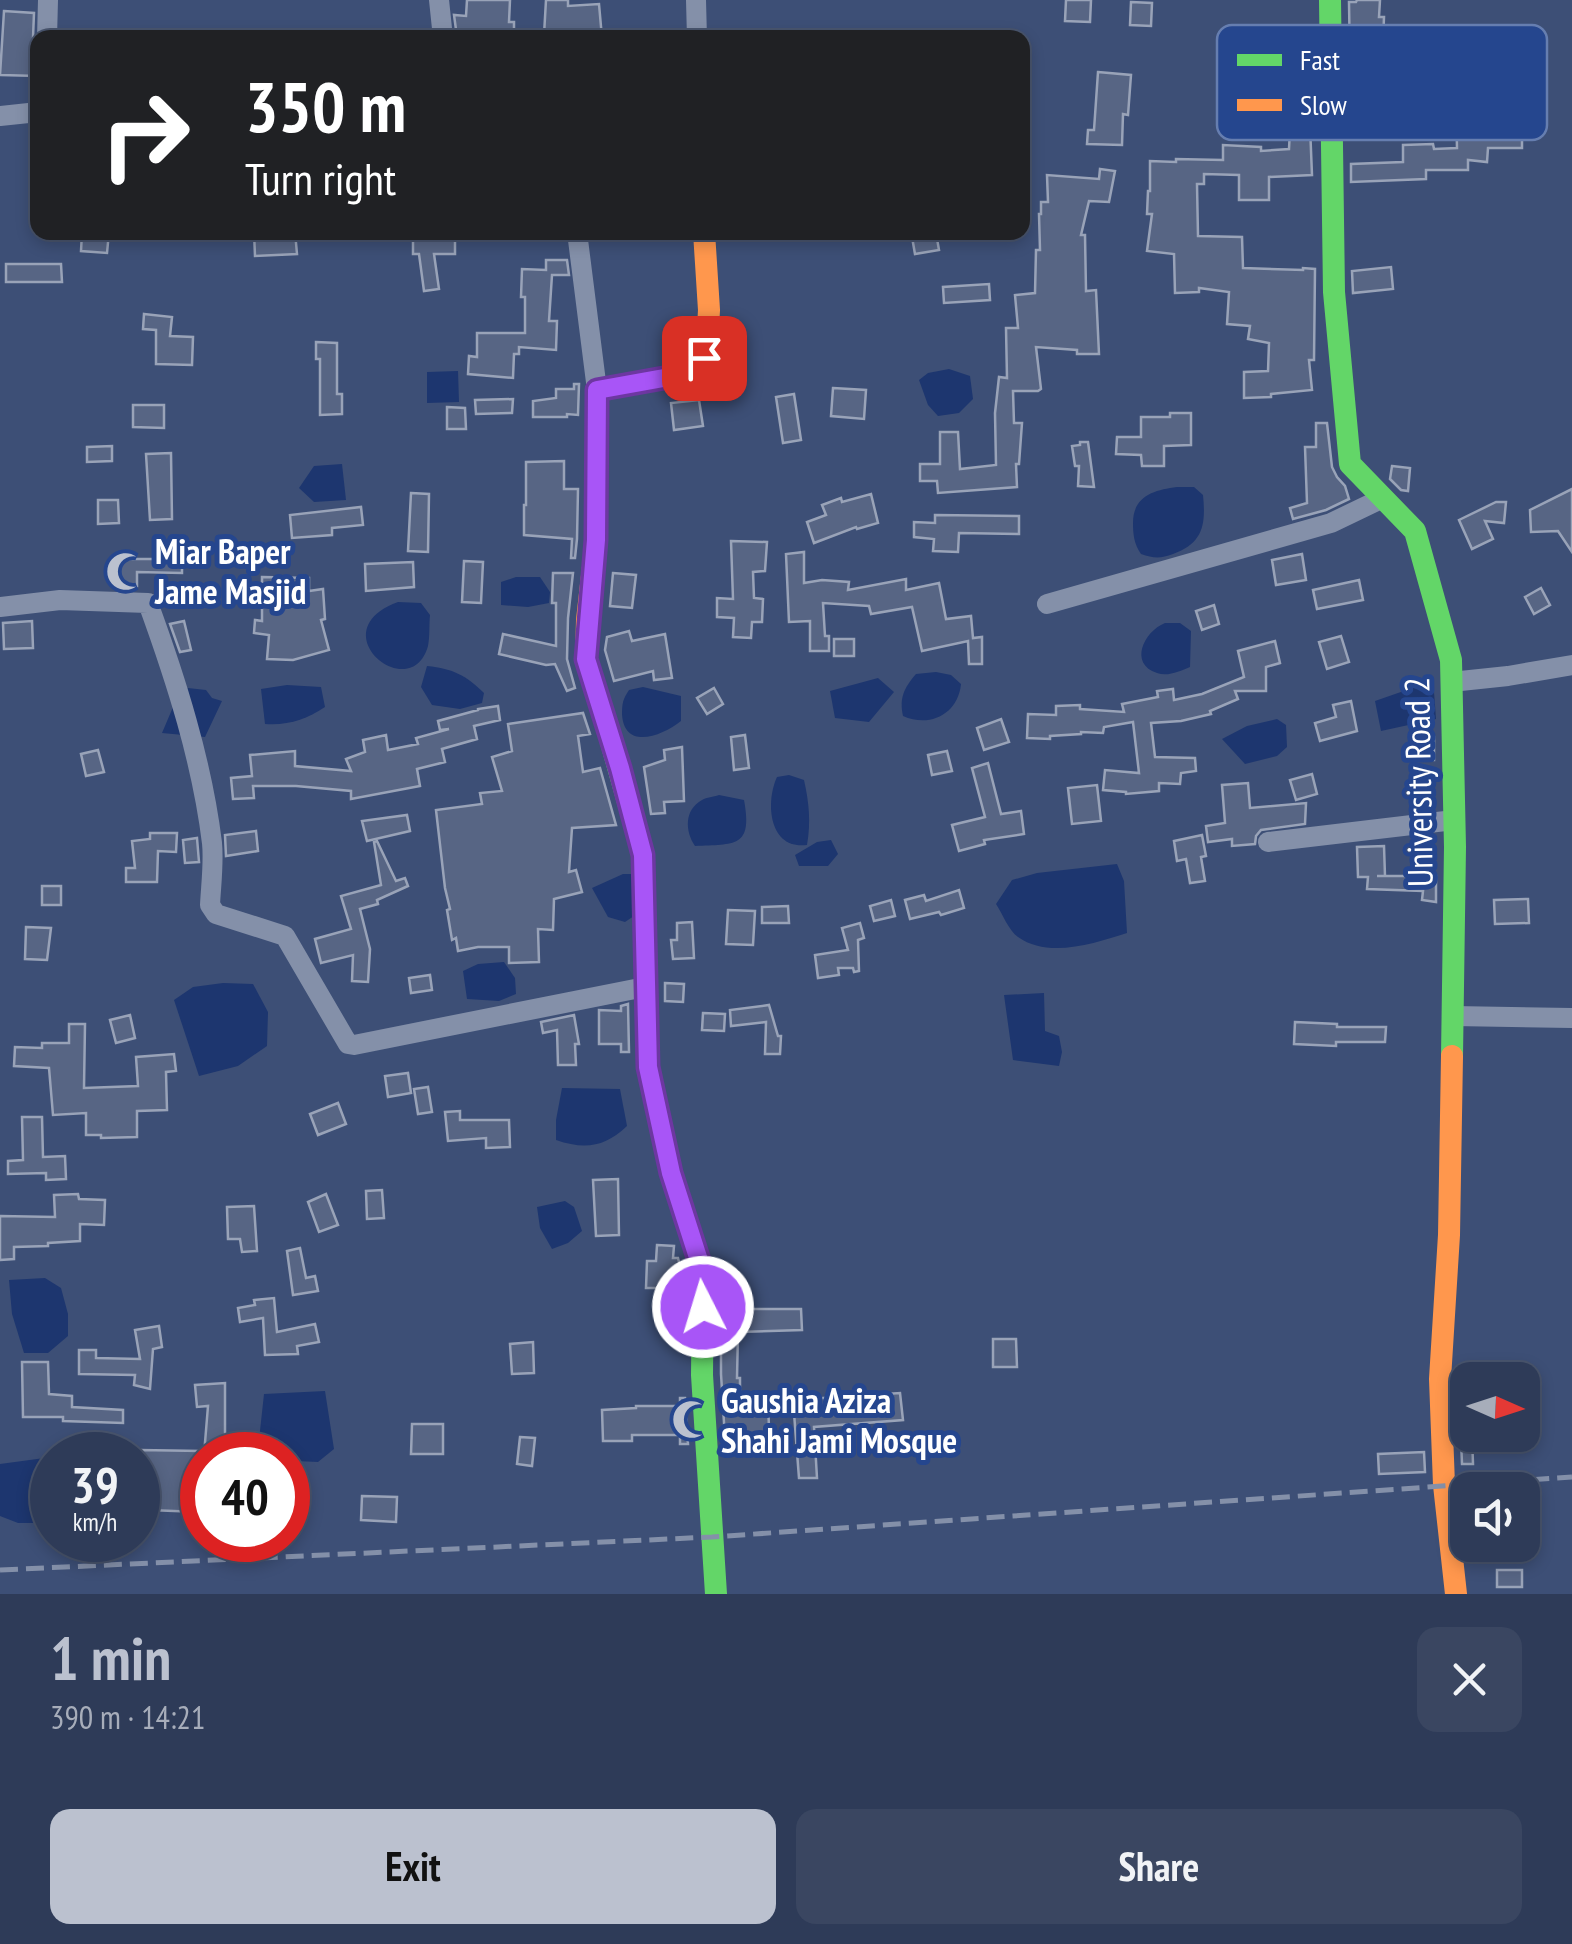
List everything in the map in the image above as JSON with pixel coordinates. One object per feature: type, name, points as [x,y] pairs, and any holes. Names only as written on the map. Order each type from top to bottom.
[{"type":"street","points":[[47,30],[48,0]]},
{"type":"street","points":[[439,0],[441,30]]},
{"type":"street","points":[[696,0],[697,30]]},
{"type":"street","name":"University Road 2","points":[[1330,0],[1330,25]]},
{"type":"street","points":[[0,116],[30,113]]},
{"type":"street","name":"University Road 2","points":[[1332,140],[1334,292],[1350,464],[1415,531],[1451,660],[1453,1016],[1449,1235],[1440,1379],[1444,1485],[1456,1594]]},
{"type":"street","points":[[578,240],[597,390],[596,540],[586,659],[643,855],[648,1067],[671,1173],[703,1273],[702,1375],[716,1594]]},
{"type":"street","points":[[597,390],[686,374],[704,358],[709,310],[705,240]]},
{"type":"street","points":[[1047,604],[1331,523],[1383,498]]},
{"type":"street","points":[[0,607],[60,600],[148,603],[174,674],[199,775],[212,846],[212,911],[285,936],[348,1044],[354,1046],[644,987]]},
{"type":"street","points":[[1451,682],[1572,666]]},
{"type":"street","points":[[1268,842],[1454,820]]},
{"type":"street","points":[[1453,1016],[1572,1018]]},
{"type":"water","points":[[949,369],[970,376],[973,399],[959,413],[938,416],[928,405],[919,380],[928,373]]},
{"type":"water","points":[[458,371],[459,402],[427,403],[427,372]]},
{"type":"water","points":[[342,464],[346,500],[314,502],[299,488],[314,466]]},
{"type":"water","points":[[1177,487],[1194,487],[1203,495],[1200,532],[1191,544],[1173,554],[1141,554],[1133,531],[1137,506],[1146,496]]},
{"type":"water","points":[[516,577],[540,577],[550,592],[549,603],[528,607],[501,605],[501,582]]},
{"type":"water","points":[[398,602],[421,603],[430,615],[428,646],[419,663],[405,669],[390,667],[368,645],[367,630],[376,615]]},
{"type":"water","points":[[1165,623],[1180,623],[1191,631],[1190,667],[1165,674],[1148,669],[1141,656],[1145,640]]},
{"type":"water","points":[[427,666],[465,677],[484,693],[482,703],[460,709],[432,705],[421,687]]},
{"type":"water","points":[[916,674],[951,675],[961,684],[954,703],[932,719],[903,716],[902,698],[912,679]]},
{"type":"water","points":[[878,678],[894,692],[869,722],[835,718],[830,691]]},
{"type":"water","points":[[287,685],[321,687],[325,707],[296,721],[265,724],[261,689]]},
{"type":"water","points":[[1421,685],[1434,692],[1436,719],[1381,731],[1375,701]]},
{"type":"water","points":[[643,687],[681,696],[681,721],[655,735],[629,733],[624,726],[623,701],[629,690]]},
{"type":"water","points":[[188,688],[206,690],[212,698],[222,701],[205,737],[162,733],[176,700]]},
{"type":"water","points":[[1277,719],[1286,725],[1287,747],[1277,756],[1245,764],[1222,739],[1247,726]]},
{"type":"water","points":[[789,775],[804,780],[809,812],[807,845],[785,840],[773,823],[773,788],[777,777]]},
{"type":"water","points":[[719,795],[744,800],[743,835],[730,843],[695,846],[689,834],[689,815],[702,800]]},
{"type":"water","points":[[831,840],[838,854],[828,866],[799,866],[795,855],[817,842]]},
{"type":"water","points":[[1117,864],[1124,881],[1127,933],[1072,947],[1030,944],[1015,934],[996,904],[1012,880],[1037,873]]},
{"type":"water","points":[[623,874],[635,874],[637,914],[625,922],[608,917],[592,888]]},
{"type":"water","points":[[504,962],[515,978],[516,994],[499,1001],[467,999],[463,971],[478,964]]},
{"type":"water","points":[[253,984],[268,1012],[267,1046],[238,1066],[199,1076],[174,1000],[193,987]]},
{"type":"water","points":[[1044,993],[1045,1031],[1059,1036],[1059,1066],[1013,1060],[1004,995]]},
{"type":"water","points":[[562,1088],[620,1089],[627,1126],[594,1145],[556,1140]]},
{"type":"water","points":[[565,1201],[574,1207],[582,1231],[568,1243],[552,1249],[540,1228],[537,1207]]},
{"type":"water","points":[[45,1278],[61,1288],[68,1314],[68,1336],[48,1353],[24,1353],[12,1314],[9,1280]]},
{"type":"water","points":[[325,1391],[334,1449],[318,1462],[310,1462],[310,1432],[260,1432],[264,1394]]},
{"type":"water","points":[[30,1460],[30,1523],[0,1516],[0,1464]]},
{"type":"building","points":[[467,0],[510,0],[509,22],[514,22],[514,30],[456,30],[454,15],[466,16]]},
{"type":"building","points":[[546,0],[568,0],[568,6],[599,4],[601,30],[544,30]]},
{"type":"building","points":[[1066,0],[1091,0],[1090,22],[1065,21]]},
{"type":"building","points":[[1380,0],[1379,17],[1384,17],[1384,25],[1349,25],[1349,2]]},
{"type":"building","points":[[1131,2],[1152,3],[1151,26],[1130,25]]},
{"type":"building","points":[[4,11],[34,13],[30,76],[0,75]]},
{"type":"building","points":[[1098,72],[1131,75],[1122,145],[1087,144],[1088,130],[1094,130]]},
{"type":"building","points":[[1289,140],[1311,140],[1312,175],[1269,177],[1269,200],[1239,200],[1239,175],[1204,174],[1204,184],[1197,184],[1198,236],[1242,237],[1243,268],[1315,269],[1314,360],[1309,360],[1312,390],[1244,398],[1244,372],[1268,371],[1269,343],[1248,339],[1250,326],[1227,324],[1229,292],[1199,288],[1199,292],[1175,293],[1174,254],[1147,251],[1152,214],[1147,214],[1150,161],[1223,160],[1223,145],[1261,147],[1261,151],[1289,149]]},
{"type":"building","points":[[1457,140],[1522,140],[1522,148],[1488,148],[1487,162],[1468,160],[1468,170],[1426,170],[1426,179],[1351,182],[1351,164],[1403,162],[1403,145],[1457,148]]},
{"type":"building","points":[[1100,169],[1115,171],[1109,202],[1089,201],[1081,235],[1085,235],[1086,291],[1096,290],[1099,354],[1036,347],[1041,389],[1013,391],[1014,423],[1022,423],[1017,487],[938,493],[937,481],[920,481],[920,464],[940,464],[940,432],[958,432],[960,469],[996,465],[995,413],[999,377],[1007,378],[1006,328],[1018,328],[1015,295],[1035,293],[1039,214],[1041,202],[1048,202],[1047,175],[1099,179]]},
{"type":"building","points":[[82,240],[108,240],[107,253],[81,251]]},
{"type":"building","points":[[254,240],[296,240],[297,254],[255,256]]},
{"type":"building","points":[[413,240],[455,240],[455,254],[434,254],[439,289],[424,291],[419,254],[413,254]]},
{"type":"building","points":[[913,240],[937,240],[939,250],[915,254]]},
{"type":"building","points":[[546,260],[567,260],[569,275],[552,275],[549,321],[557,321],[556,350],[519,347],[519,354],[514,354],[513,378],[468,374],[469,356],[477,357],[477,333],[525,333],[522,269],[546,270]]},
{"type":"building","points":[[6,264],[61,264],[62,282],[6,282]]},
{"type":"building","points":[[1391,267],[1393,289],[1353,293],[1352,271]]},
{"type":"building","points":[[989,284],[990,300],[944,303],[943,287]]},
{"type":"building","points":[[144,314],[172,317],[170,336],[193,337],[192,365],[156,364],[156,330],[143,329]]},
{"type":"building","points":[[316,342],[337,343],[337,394],[342,394],[342,414],[320,415],[320,359],[316,359]]},
{"type":"building","points":[[574,384],[579,384],[578,415],[533,417],[533,401],[556,398],[556,389],[574,389]]},
{"type":"building","points":[[833,388],[866,390],[864,419],[831,416]]},
{"type":"building","points":[[794,394],[801,440],[783,443],[776,397]]},
{"type":"building","points":[[513,399],[512,413],[476,414],[475,400]]},
{"type":"building","points":[[699,400],[703,426],[674,430],[671,403]]},
{"type":"building","points":[[133,405],[164,405],[164,428],[133,427]]},
{"type":"building","points":[[447,407],[465,408],[466,429],[447,429]]},
{"type":"building","points":[[1170,413],[1191,413],[1191,445],[1164,446],[1164,466],[1142,466],[1141,455],[1116,454],[1117,437],[1141,437],[1141,417],[1170,417]]},
{"type":"building","points":[[1316,423],[1327,423],[1332,467],[1349,499],[1293,519],[1290,508],[1307,503],[1305,447],[1316,447]]},
{"type":"building","points":[[1088,442],[1094,487],[1078,486],[1079,466],[1075,466],[1072,446]]},
{"type":"building","points":[[112,446],[112,461],[87,462],[87,447]]},
{"type":"building","points":[[171,453],[172,519],[150,520],[146,454]]},
{"type":"building","points":[[564,461],[564,489],[578,489],[575,558],[571,558],[572,539],[524,535],[526,462]]},
{"type":"building","points":[[1392,466],[1410,468],[1408,491],[1401,490],[1390,479]]},
{"type":"building","points":[[1572,489],[1572,552],[1558,531],[1531,532],[1530,510]]},
{"type":"building","points":[[411,493],[429,494],[428,552],[408,551]]},
{"type":"building","points":[[871,494],[878,523],[814,543],[807,522],[826,515],[822,505]]},
{"type":"building","points":[[98,500],[118,500],[119,523],[98,524]]},
{"type":"building","points":[[1496,502],[1506,502],[1504,523],[1485,521],[1493,539],[1472,549],[1459,520]]},
{"type":"building","points":[[361,507],[363,525],[332,528],[332,535],[292,538],[290,515]]},
{"type":"building","points":[[935,515],[1019,516],[1019,534],[959,533],[958,552],[933,551],[934,539],[914,537],[914,522],[935,523]]},
{"type":"building","points":[[731,541],[767,542],[765,571],[753,572],[754,598],[763,599],[762,622],[752,622],[751,638],[733,637],[734,618],[717,617],[717,598],[733,599]]},
{"type":"building","points":[[804,552],[804,583],[849,582],[848,590],[906,579],[906,590],[939,583],[946,619],[971,616],[973,638],[982,637],[982,664],[969,664],[968,641],[922,651],[912,607],[871,614],[869,606],[823,603],[829,651],[810,651],[810,621],[789,622],[786,554]]},
{"type":"building","points":[[1302,554],[1306,580],[1276,585],[1272,560]]},
{"type":"building","points":[[156,555],[182,556],[182,573],[137,572],[137,586],[113,586],[111,559],[156,559]]},
{"type":"building","points":[[464,561],[483,562],[481,603],[462,602]]},
{"type":"building","points":[[413,562],[414,587],[366,591],[365,564]]},
{"type":"building","points":[[553,573],[573,573],[567,659],[575,688],[567,691],[555,664],[499,654],[503,634],[556,646]]},
{"type":"building","points":[[613,573],[636,575],[632,608],[610,606]]},
{"type":"building","points":[[262,577],[309,578],[309,591],[323,589],[325,619],[321,620],[329,650],[293,660],[267,659],[269,635],[254,633],[255,620],[262,621]]},
{"type":"building","points":[[1359,580],[1363,600],[1317,609],[1313,590]]},
{"type":"building","points":[[1541,588],[1550,605],[1534,614],[1525,597]]},
{"type":"building","points":[[1214,605],[1219,624],[1202,630],[1196,611]]},
{"type":"building","points":[[32,621],[33,648],[4,649],[3,623]]},
{"type":"building","points":[[184,621],[191,650],[180,652],[170,624]]},
{"type":"building","points":[[629,631],[632,641],[665,634],[672,678],[654,680],[653,671],[614,681],[605,650],[607,637]]},
{"type":"building","points":[[1341,636],[1349,662],[1327,669],[1319,642]]},
{"type":"building","points":[[834,639],[854,639],[854,656],[834,656]]},
{"type":"building","points":[[1275,641],[1280,663],[1266,667],[1266,691],[1235,691],[1238,699],[1210,711],[1211,714],[1151,723],[1155,757],[1195,758],[1196,771],[1181,773],[1180,784],[1159,783],[1159,791],[1126,794],[1103,790],[1105,770],[1139,773],[1133,722],[1104,727],[1103,733],[1027,738],[1028,714],[1056,715],[1056,706],[1080,705],[1080,709],[1124,712],[1122,704],[1158,697],[1157,691],[1173,689],[1174,700],[1202,694],[1244,677],[1238,651]]},
{"type":"building","points":[[714,688],[723,704],[707,714],[697,698]]},
{"type":"building","points":[[1351,701],[1357,731],[1320,741],[1315,723],[1336,717],[1333,705]]},
{"type":"building","points":[[498,706],[500,720],[474,726],[477,739],[442,749],[445,762],[417,769],[420,786],[351,799],[351,791],[253,786],[254,798],[233,799],[231,778],[252,776],[250,755],[295,751],[295,766],[351,771],[346,759],[365,752],[363,740],[386,735],[388,750],[418,744],[416,738],[449,729],[440,730],[438,721]]},
{"type":"building","points":[[583,713],[590,734],[578,736],[583,772],[600,768],[616,825],[572,828],[569,872],[576,870],[582,892],[554,899],[553,930],[538,929],[539,962],[509,963],[509,947],[458,951],[447,910],[450,909],[436,810],[482,804],[480,793],[502,791],[492,757],[512,751],[508,724]]},
{"type":"building","points":[[1001,719],[1009,742],[984,750],[977,728]]},
{"type":"building","points":[[745,735],[749,768],[734,770],[731,737]]},
{"type":"building","points":[[1420,737],[1434,737],[1434,760],[1419,759]]},
{"type":"building","points":[[682,747],[684,801],[664,802],[665,813],[651,814],[644,767],[665,760],[664,750]]},
{"type":"building","points":[[98,750],[104,772],[86,776],[81,754]]},
{"type":"building","points":[[947,751],[952,771],[932,775],[928,755]]},
{"type":"building","points":[[988,763],[1001,814],[1021,811],[1024,834],[984,840],[985,844],[959,851],[952,825],[985,817],[972,768]]},
{"type":"building","points":[[1312,774],[1317,794],[1296,800],[1290,780]]},
{"type":"building","points":[[1248,783],[1250,808],[1306,803],[1305,824],[1261,830],[1255,844],[1232,846],[1232,839],[1208,842],[1206,826],[1225,823],[1222,785]]},
{"type":"building","points":[[1097,785],[1101,821],[1072,824],[1068,788]]},
{"type":"building","points":[[407,815],[410,831],[367,841],[362,821]]},
{"type":"building","points":[[256,831],[258,851],[226,856],[225,835]]},
{"type":"building","points":[[150,833],[177,833],[176,852],[158,851],[157,882],[126,882],[126,868],[135,868],[132,841],[150,839]]},
{"type":"building","points":[[1202,835],[1205,881],[1190,883],[1186,859],[1177,861],[1174,841]]},
{"type":"building","points":[[197,838],[199,862],[185,863],[183,840]]},
{"type":"building","points":[[377,841],[396,881],[405,878],[408,886],[377,900],[378,904],[360,909],[370,949],[368,982],[352,981],[353,955],[321,963],[315,939],[351,929],[341,896],[381,885],[374,842]]},
{"type":"building","points":[[1384,846],[1385,876],[1436,876],[1436,902],[1422,900],[1423,891],[1367,889],[1368,877],[1358,877],[1357,847]]},
{"type":"building","points":[[42,886],[61,886],[61,905],[42,905]]},
{"type":"building","points":[[959,890],[964,908],[910,919],[905,900],[924,895],[926,901]]},
{"type":"building","points":[[1528,899],[1529,923],[1495,924],[1494,900]]},
{"type":"building","points":[[891,900],[895,916],[874,921],[870,906]]},
{"type":"building","points":[[788,906],[789,923],[762,923],[762,907]]},
{"type":"building","points":[[728,910],[755,911],[753,945],[726,944]]},
{"type":"building","points":[[692,922],[694,958],[673,959],[671,940],[677,940],[677,923]]},
{"type":"building","points":[[860,923],[864,938],[858,940],[859,971],[838,968],[839,975],[818,978],[815,955],[848,950],[842,928]]},
{"type":"building","points":[[26,927],[51,928],[47,960],[25,959]]},
{"type":"building","points":[[430,975],[432,990],[411,993],[409,978]]},
{"type":"building","points":[[665,983],[684,984],[683,1002],[665,1001]]},
{"type":"building","points":[[628,1004],[629,1052],[621,1052],[621,1044],[599,1044],[599,1010],[621,1011],[621,1006]]},
{"type":"building","points":[[769,1005],[781,1036],[780,1054],[765,1054],[766,1022],[731,1026],[730,1010]]},
{"type":"building","points":[[703,1013],[725,1014],[724,1031],[702,1030]]},
{"type":"building","points":[[130,1015],[135,1038],[116,1043],[110,1020]]},
{"type":"building","points":[[574,1015],[579,1044],[575,1044],[576,1065],[558,1065],[557,1030],[543,1033],[541,1022]]},
{"type":"building","points":[[1295,1022],[1386,1027],[1385,1042],[1294,1044]]},
{"type":"building","points":[[69,1024],[85,1024],[84,1088],[138,1086],[136,1057],[174,1054],[176,1071],[166,1072],[167,1110],[137,1111],[137,1137],[86,1135],[86,1113],[53,1115],[49,1068],[14,1066],[15,1047],[69,1043]]},
{"type":"building","points":[[408,1073],[411,1093],[388,1097],[385,1076]]},
{"type":"building","points":[[428,1087],[432,1112],[418,1114],[414,1089]]},
{"type":"building","points":[[338,1103],[346,1124],[318,1135],[310,1114]]},
{"type":"building","points":[[460,1111],[460,1120],[509,1120],[510,1147],[486,1148],[486,1138],[448,1141],[445,1112]]},
{"type":"building","points":[[22,1117],[42,1117],[43,1157],[65,1156],[66,1179],[46,1180],[46,1173],[8,1174],[8,1161],[23,1160]]},
{"type":"building","points":[[618,1179],[619,1235],[596,1236],[593,1180]]},
{"type":"building","points":[[382,1190],[384,1218],[367,1219],[366,1191]]},
{"type":"building","points":[[78,1194],[79,1199],[105,1200],[104,1225],[80,1224],[80,1241],[14,1247],[14,1259],[0,1260],[0,1216],[55,1217],[54,1195]]},
{"type":"building","points":[[326,1194],[338,1225],[319,1232],[308,1202]]},
{"type":"building","points":[[254,1206],[257,1251],[242,1252],[240,1239],[228,1239],[227,1207]]},
{"type":"building","points":[[657,1245],[674,1246],[673,1258],[678,1258],[684,1283],[673,1284],[673,1288],[646,1288],[647,1261],[656,1261]]},
{"type":"building","points":[[300,1248],[306,1278],[315,1276],[318,1291],[293,1295],[287,1251]]},
{"type":"building","points":[[274,1298],[277,1332],[315,1324],[319,1342],[297,1346],[298,1354],[265,1355],[263,1318],[240,1322],[238,1308],[255,1305],[254,1300]]},
{"type":"building","points":[[721,1309],[801,1309],[802,1330],[738,1332],[740,1403],[768,1402],[770,1454],[726,1455]]},
{"type":"building","points":[[159,1326],[162,1347],[153,1349],[150,1389],[134,1385],[135,1375],[79,1374],[79,1350],[96,1350],[96,1358],[140,1359],[135,1330]]},
{"type":"building","points":[[993,1339],[1016,1339],[1017,1367],[993,1367]]},
{"type":"building","points":[[533,1342],[534,1373],[512,1374],[510,1344]]},
{"type":"building","points":[[22,1362],[48,1362],[49,1394],[72,1396],[72,1407],[123,1410],[123,1423],[23,1417]]},
{"type":"building","points":[[225,1383],[225,1432],[206,1432],[208,1406],[197,1407],[195,1385]]},
{"type":"building","points":[[900,1393],[903,1420],[814,1427],[817,1478],[799,1478],[793,1400]]},
{"type":"building","points":[[680,1398],[685,1398],[688,1444],[680,1444],[680,1435],[632,1435],[632,1441],[603,1441],[602,1410],[680,1406]]},
{"type":"building","points":[[412,1424],[443,1424],[443,1454],[411,1454]]},
{"type":"building","points":[[520,1437],[535,1438],[532,1466],[517,1464]]},
{"type":"building","points":[[160,1450],[180,1451],[180,1511],[160,1510]]},
{"type":"building","points":[[1424,1452],[1425,1472],[1379,1474],[1378,1454]]},
{"type":"building","points":[[1462,1452],[1473,1452],[1473,1464],[1462,1464]]},
{"type":"building","points":[[362,1496],[397,1497],[396,1522],[361,1520]]},
{"type":"building","points":[[1497,1570],[1522,1570],[1522,1587],[1497,1587]]},
{"type":"railway","points":[[0,1570],[712,1537],[1572,1477]]},
{"type":"traffic: fast","points":[[1330,0],[1330,25]]},
{"type":"traffic: fast","points":[[1332,140],[1334,292],[1350,464],[1415,531],[1451,660],[1455,847],[1452,1056]]},
{"type":"traffic: fast","points":[[605,721],[643,855],[648,1067],[671,1173],[703,1273],[702,1375],[716,1594]]},
{"type":"traffic: slow","points":[[605,721],[586,659],[596,540],[597,390],[686,374],[703,358],[709,310],[705,240]]},
{"type":"traffic: slow","points":[[1452,1056],[1449,1235],[1440,1379],[1444,1485],[1456,1594]]},
{"type":"place","name":"Miar Baper Jame Masjid","points":[[125,571]]},
{"type":"place","name":"Gaushia Aziza Shahi Jami Mosque","points":[[691,1420]]},
{"type":"route","points":[[703,1307],[703,1273],[671,1173],[648,1067],[643,855],[586,659],[596,540],[597,390],[686,374],[704,358]]}]
